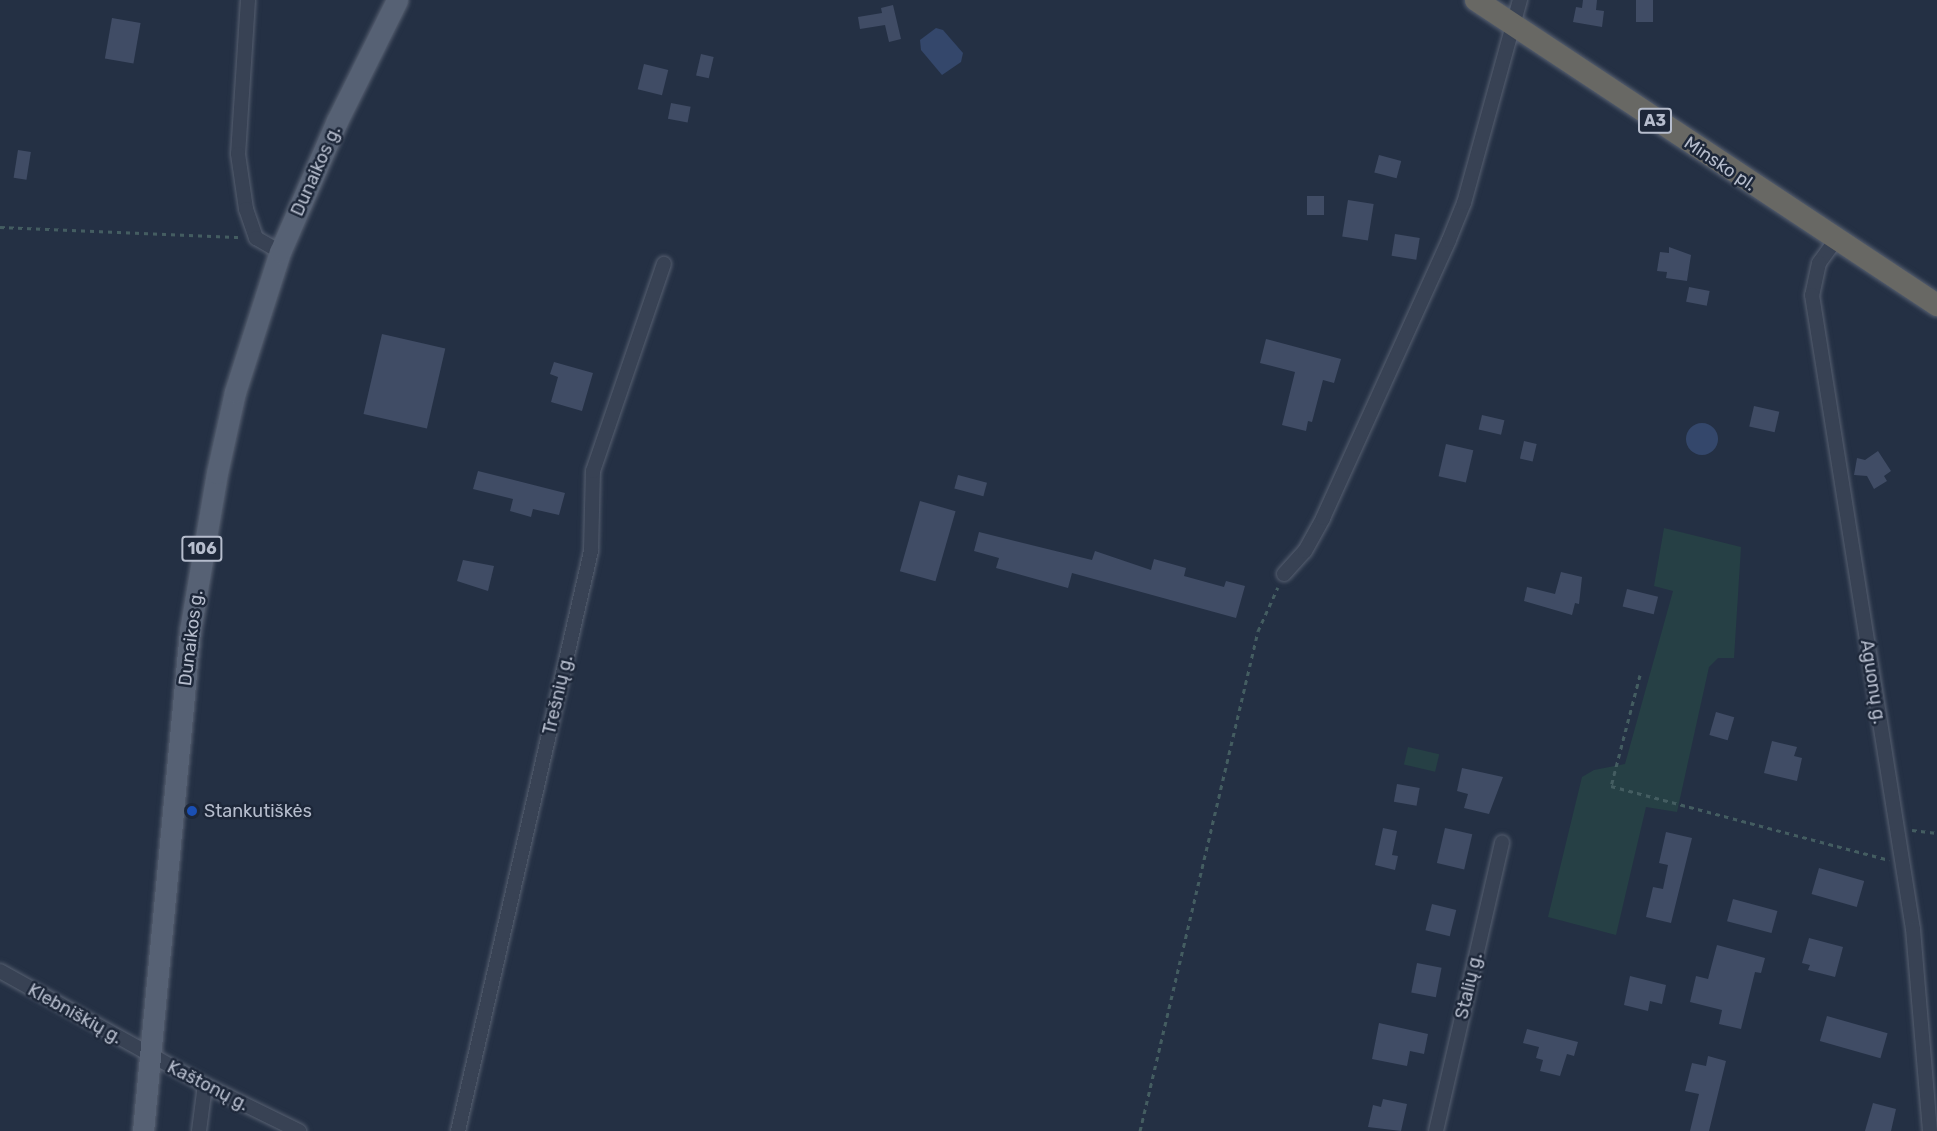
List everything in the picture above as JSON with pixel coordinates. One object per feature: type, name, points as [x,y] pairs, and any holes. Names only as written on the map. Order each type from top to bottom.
[{"type":"highway","name":"Minsko pl.","points":[[1476,0],[1835,241],[1937,305]]},
{"type":"main road","name":"Dunaikos g.","points":[[143,1131],[190,632],[203,545],[236,392],[280,252],[337,121],[397,0]]},
{"type":"street","points":[[248,0],[237,127],[246,209],[256,238],[280,252]]},
{"type":"street","points":[[1284,574],[1305,551],[1323,518],[1449,240],[1464,203],[1520,0]]},
{"type":"street","name":"Aguonų g.","points":[[1835,241],[1819,263],[1812,295],[1913,929],[1929,1131]]},
{"type":"street","name":"Trešnių g.","points":[[458,1131],[591,551],[593,471],[664,264]]},
{"type":"street","name":"Stalių g.","points":[[1436,1131],[1502,842]]},
{"type":"street","name":"Klebniškių g.","points":[[0,971],[151,1055]]},
{"type":"street","name":"Kaštonų g.","points":[[151,1055],[205,1085],[299,1131]]},
{"type":"street","points":[[199,1131],[205,1085]]},
{"type":"path","points":[[0,227],[256,238]]},
{"type":"path","points":[[1140,1131],[1258,631],[1284,574]]},
{"type":"path","points":[[1640,675],[1611,786],[1902,863]]},
{"type":"path","points":[[1896,827],[1937,832]]},
{"type":"green space","points":[[1664,528],[1741,547],[1734,658],[1718,658],[1709,667],[1677,812],[1646,807],[1616,935],[1548,917],[1582,777],[1594,770],[1625,764],[1673,591],[1654,586]]},
{"type":"green space","points":[[1408,747],[1439,754],[1435,772],[1404,765]]},
{"type":"water","points":[[936,28],[943,30],[963,53],[961,62],[942,75],[921,50],[920,40]]},
{"type":"water","points":[[1702,423],[1714,427],[1718,439],[1714,451],[1702,455],[1690,451],[1686,439],[1690,427]]},
{"type":"building","points":[[1583,0],[1597,0],[1596,10],[1604,11],[1602,27],[1573,22],[1576,7],[1582,8]]},
{"type":"building","points":[[1636,0],[1653,0],[1653,22],[1636,22]]},
{"type":"building","points":[[893,5],[901,39],[889,42],[885,25],[860,29],[858,17],[882,13],[881,8]]},
{"type":"building","points":[[112,18],[141,23],[133,63],[105,58]]},
{"type":"building","points":[[701,54],[714,57],[709,78],[696,75]]},
{"type":"building","points":[[644,64],[668,70],[662,95],[638,89]]},
{"type":"building","points":[[671,103],[691,107],[688,123],[668,119]]},
{"type":"building","points":[[18,150],[31,152],[26,180],[14,178]]},
{"type":"building","points":[[1379,155],[1401,161],[1397,178],[1374,172]]},
{"type":"building","points":[[1307,196],[1324,196],[1324,215],[1307,215]]},
{"type":"building","points":[[1348,200],[1374,204],[1368,241],[1342,237]]},
{"type":"building","points":[[1395,234],[1420,238],[1416,260],[1392,256]]},
{"type":"building","points":[[1669,247],[1691,255],[1687,281],[1666,278],[1667,272],[1657,271],[1660,252],[1669,253]]},
{"type":"building","points":[[1689,287],[1710,291],[1707,306],[1686,302]]},
{"type":"building","points":[[382,334],[445,349],[427,429],[364,414]]},
{"type":"building","points":[[1266,339],[1341,359],[1334,383],[1323,380],[1312,422],[1308,421],[1306,431],[1282,425],[1295,372],[1260,363]]},
{"type":"building","points":[[554,362],[593,373],[582,411],[551,402],[558,377],[550,374]]},
{"type":"building","points":[[1754,406],[1779,412],[1775,432],[1749,426]]},
{"type":"building","points":[[1482,415],[1504,420],[1501,435],[1479,430]]},
{"type":"building","points":[[1524,441],[1537,444],[1533,461],[1520,459]]},
{"type":"building","points":[[1446,444],[1473,450],[1466,482],[1439,476]]},
{"type":"building","points":[[1878,451],[1891,471],[1884,476],[1887,481],[1874,489],[1867,476],[1854,475],[1857,458],[1865,460]]},
{"type":"building","points":[[478,471],[565,493],[559,515],[533,509],[531,517],[510,511],[513,499],[473,489]]},
{"type":"building","points":[[958,475],[987,483],[983,496],[954,489]]},
{"type":"building","points":[[920,501],[956,511],[935,581],[900,571]]},
{"type":"building","points":[[979,532],[1092,560],[1095,551],[1151,570],[1154,559],[1186,568],[1184,576],[1224,587],[1226,581],[1245,586],[1236,618],[1072,573],[1068,588],[996,568],[999,558],[974,551]]},
{"type":"building","points":[[463,560],[494,566],[488,591],[457,581]]},
{"type":"building","points":[[1561,572],[1582,577],[1579,604],[1575,603],[1572,615],[1524,601],[1527,587],[1555,594]]},
{"type":"building","points":[[1627,589],[1658,597],[1654,614],[1623,606]]},
{"type":"building","points":[[1716,712],[1734,717],[1728,740],[1709,735]]},
{"type":"building","points":[[1772,741],[1797,747],[1794,756],[1802,758],[1797,781],[1764,773]]},
{"type":"building","points":[[1462,768],[1503,777],[1489,814],[1464,808],[1468,794],[1457,791]]},
{"type":"building","points":[[1397,784],[1420,788],[1417,806],[1394,802]]},
{"type":"building","points":[[1383,828],[1397,831],[1392,855],[1398,856],[1395,870],[1375,865]]},
{"type":"building","points":[[1445,828],[1472,834],[1464,869],[1437,863]]},
{"type":"building","points":[[1666,832],[1692,838],[1671,923],[1646,917],[1653,887],[1663,889],[1668,865],[1659,863]]},
{"type":"building","points":[[1819,868],[1864,881],[1857,907],[1812,894]]},
{"type":"building","points":[[1733,899],[1777,911],[1771,933],[1727,921]]},
{"type":"building","points":[[1432,904],[1456,910],[1450,936],[1425,930]]},
{"type":"building","points":[[1809,938],[1843,947],[1835,977],[1808,970],[1810,965],[1802,963]]},
{"type":"building","points":[[1717,945],[1765,958],[1761,973],[1755,972],[1741,1029],[1719,1024],[1722,1010],[1690,1002],[1696,976],[1708,979]]},
{"type":"building","points":[[1417,963],[1442,968],[1436,997],[1411,992]]},
{"type":"building","points":[[1630,976],[1666,985],[1662,1004],[1650,1001],[1648,1011],[1624,1005]]},
{"type":"building","points":[[1827,1016],[1888,1033],[1880,1058],[1820,1041]]},
{"type":"building","points":[[1379,1023],[1428,1034],[1424,1054],[1410,1051],[1407,1066],[1372,1059]]},
{"type":"building","points":[[1527,1029],[1578,1042],[1574,1056],[1567,1054],[1560,1076],[1540,1071],[1543,1060],[1536,1058],[1539,1047],[1523,1043]]},
{"type":"building","points":[[1708,1056],[1726,1061],[1709,1131],[1690,1131],[1699,1094],[1685,1091],[1692,1063],[1706,1066]]},
{"type":"building","points":[[1383,1099],[1407,1104],[1401,1131],[1368,1127],[1373,1105],[1381,1107]]},
{"type":"building","points":[[1873,1103],[1896,1109],[1891,1131],[1865,1131]]},
{"type":"place","name":"Stankutiškės","points":[[192,811]]}]
